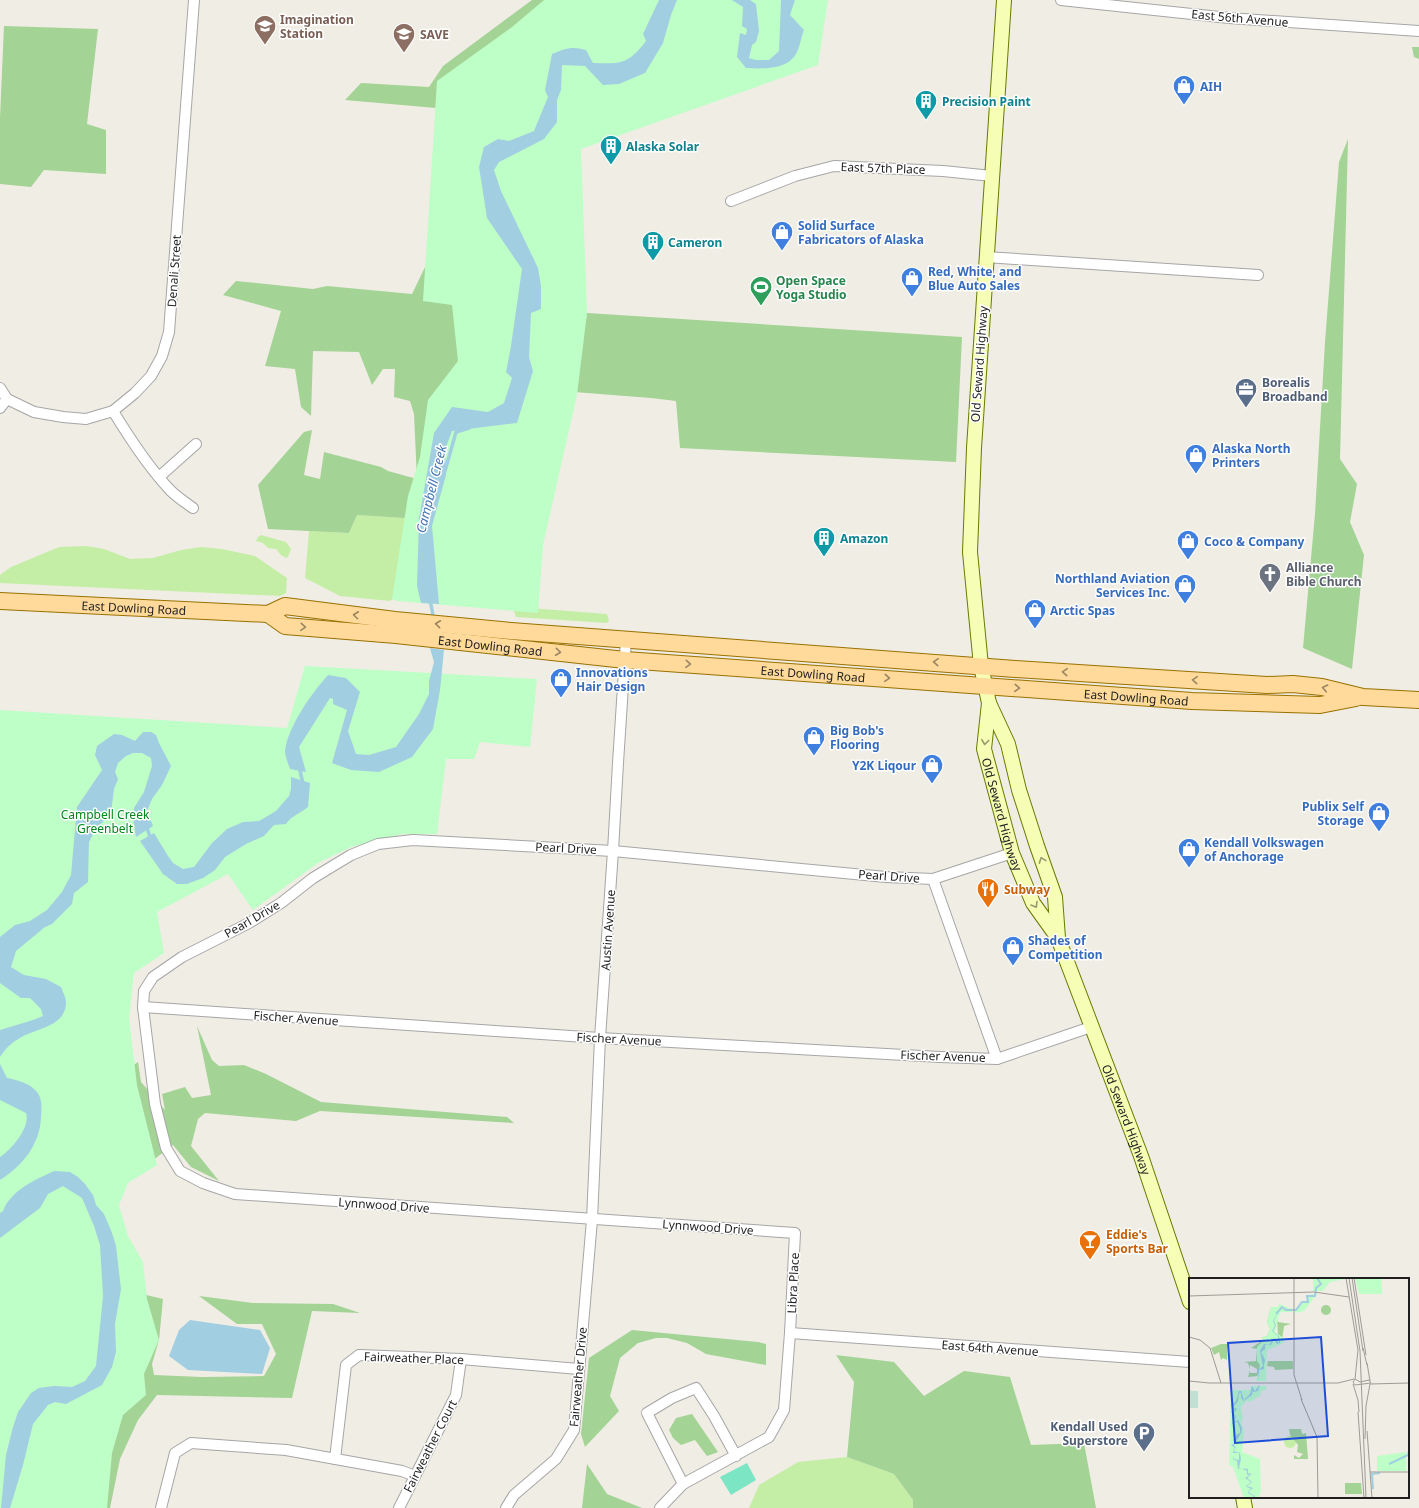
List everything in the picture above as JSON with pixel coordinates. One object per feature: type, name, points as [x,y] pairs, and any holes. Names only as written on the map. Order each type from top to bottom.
[{"type":"main road","name":"Old Seward Highway","points":[[1004,0],[974,448],[970,552],[981,666],[985,686],[989,703],[1008,744],[1019,790],[1036,846],[1055,897],[1058,938]]},
{"type":"main road","name":"East Dowling Road","points":[[0,601],[268,614],[285,606],[396,627],[478,636],[625,660],[1192,701],[1320,705],[1362,697]]},
{"type":"main road","name":"East Dowling Road","points":[[478,636],[626,640],[1267,685],[1293,684],[1322,687],[1362,697],[1419,700]]},
{"type":"main road","name":"Old Seward Highway","points":[[989,703],[984,749],[1012,853],[1033,903],[1058,938],[1140,1156],[1189,1299]]},
{"type":"main road","points":[[1243,1498],[1245,1508]]},
{"type":"street","name":"Denali Street","points":[[7,399],[34,412],[86,419],[113,411],[136,393],[151,376],[162,356],[169,332],[194,0]]},
{"type":"street","name":"East 56th Avenue","points":[[1061,0],[1229,18],[1419,31]]},
{"type":"street","name":"East 57th Place","points":[[731,201],[796,176],[834,166],[935,170],[992,176]]},
{"type":"street","points":[[986,257],[1258,275]]},
{"type":"street","points":[[0,388],[7,399],[0,408]]},
{"type":"street","points":[[113,411],[132,442],[159,477],[172,492],[193,508]]},
{"type":"street","points":[[159,477],[196,444]]},
{"type":"street","name":"Austin Avenue","points":[[592,1220],[600,1038],[614,851],[626,640]]},
{"type":"street","name":"Pearl Drive","points":[[153,977],[182,956],[248,923],[281,903],[313,878],[351,855],[378,844],[414,840],[614,851],[933,879],[1012,853]]},
{"type":"street","points":[[933,879],[997,1059]]},
{"type":"street","name":"Lynnwood Drive","points":[[153,977],[144,991],[143,1007],[155,1104],[166,1148],[180,1171],[203,1184],[235,1194],[795,1233]]},
{"type":"street","name":"Fischer Avenue","points":[[143,1007],[600,1038],[997,1059],[1091,1027]]},
{"type":"street","name":"Fairweather Drive","points":[[506,1508],[514,1495],[556,1459],[574,1430],[592,1220]]},
{"type":"street","name":"Libra Place","points":[[660,1508],[683,1484],[769,1437],[784,1410],[790,1333],[795,1233]]},
{"type":"street","name":"East 64th Avenue","points":[[790,1333],[1189,1362]]},
{"type":"street","name":"Fairweather Place","points":[[335,1459],[346,1365],[359,1355],[460,1359],[580,1369]]},
{"type":"street","name":"Fairweather Court","points":[[399,1508],[456,1395],[460,1359]]},
{"type":"street","points":[[683,1484],[647,1413],[672,1398],[696,1388],[714,1416],[736,1456]]},
{"type":"street","points":[[161,1508],[175,1453],[191,1443],[286,1450],[402,1471],[415,1476]]},
{"type":"green space","points":[[532,0],[659,0],[512,254],[419,519],[357,515],[349,533],[268,529],[258,485],[304,432],[312,430],[304,475],[320,479],[324,452],[381,467],[388,471],[417,479],[414,414],[410,401],[394,397],[395,369],[383,369],[372,385],[359,352],[313,351],[311,416],[301,407],[295,369],[265,366],[281,311],[223,295],[236,281],[313,289],[327,286],[412,294],[428,261],[436,108],[345,100],[361,83],[429,87],[443,66]]},
{"type":"green space","points":[[544,0],[828,0],[818,65],[581,149],[587,313],[577,395],[543,545],[538,613],[397,601],[392,599],[408,496],[420,457],[428,400],[458,361],[452,305],[423,301],[437,81],[512,27]]},
{"type":"green space","points":[[4,26],[98,29],[87,124],[106,130],[106,174],[44,170],[31,187],[0,184],[0,118]]},
{"type":"green space","points":[[1412,47],[1419,47],[1419,59],[1414,57]]},
{"type":"green space","points":[[1348,139],[1340,459],[1357,484],[1350,522],[1364,555],[1352,669],[1303,648],[1315,514],[1325,342],[1339,162]]},
{"type":"green space","points":[[587,313],[962,337],[956,462],[680,448],[676,401],[574,392]]},
{"type":"green space","points":[[357,515],[419,519],[397,601],[392,599],[390,601],[340,596],[305,578],[309,531],[349,533]]},
{"type":"green space","points":[[261,535],[286,542],[291,549],[288,557],[286,558],[281,555],[276,549],[268,548],[263,543],[256,541]]},
{"type":"green space","points":[[86,546],[104,549],[130,559],[153,558],[181,550],[201,547],[222,549],[255,556],[287,578],[286,593],[280,596],[0,583],[0,575],[11,567],[59,547]]},
{"type":"green space","points":[[517,607],[607,614],[609,620],[607,623],[516,617],[514,611]]},
{"type":"green space","name":"Campbell Creek Greenbelt","points":[[305,666],[537,679],[530,747],[480,742],[474,759],[446,759],[437,834],[403,834],[351,847],[318,863],[253,910],[228,874],[157,912],[164,953],[134,973],[129,1018],[137,1085],[157,1165],[128,1183],[119,1205],[128,1236],[143,1262],[147,1299],[159,1340],[144,1374],[146,1395],[123,1415],[112,1453],[107,1508],[0,1508],[0,710],[287,728]]},
{"type":"green space","points":[[197,1026],[212,1060],[219,1066],[244,1065],[266,1074],[321,1102],[507,1117],[514,1123],[320,1111],[296,1121],[205,1113],[198,1119],[191,1146],[219,1181],[191,1167],[173,1145],[148,1164],[72,1107],[138,1062],[141,1082],[165,1110],[162,1094],[185,1087],[192,1098],[211,1095]]},
{"type":"green space","points":[[121,1289],[163,1299],[159,1340],[152,1364],[154,1375],[202,1377],[264,1376],[276,1354],[262,1324],[237,1324],[199,1296],[253,1303],[333,1304],[360,1313],[312,1311],[292,1398],[157,1395],[138,1420],[120,1459],[110,1508],[61,1508]]},
{"type":"green space","points":[[632,1330],[766,1344],[766,1365],[706,1354],[687,1343],[667,1338],[656,1338],[638,1343],[620,1358],[610,1396],[619,1411],[585,1447],[581,1434],[589,1358]]},
{"type":"green space","points":[[836,1355],[894,1362],[924,1396],[964,1371],[1010,1377],[1031,1445],[1084,1443],[1096,1508],[913,1508],[913,1500],[894,1474],[847,1457],[854,1382]]},
{"type":"green space","points":[[692,1414],[718,1452],[707,1456],[695,1440],[681,1445],[673,1438],[669,1430],[676,1418]]},
{"type":"green space","points":[[847,1457],[894,1474],[913,1500],[913,1508],[749,1508],[759,1485],[798,1462]]},
{"type":"green space","points":[[747,1463],[756,1480],[731,1495],[720,1477]]},
{"type":"green space","points":[[587,1464],[607,1494],[642,1508],[582,1508]]},
{"type":"water","points":[[659,0],[677,0],[663,43],[645,73],[619,84],[603,85],[585,66],[562,65],[561,90],[557,100],[557,122],[544,139],[499,162],[494,170],[501,191],[538,268],[541,286],[541,309],[531,313],[529,357],[533,371],[517,423],[452,431],[445,450],[446,475],[432,526],[439,604],[421,603],[417,586],[419,519],[434,433],[452,407],[488,412],[504,403],[512,378],[506,372],[522,269],[487,218],[479,167],[484,147],[498,139],[509,141],[534,131],[548,97],[545,90],[552,54],[565,49],[577,48],[586,50],[593,63],[618,63],[624,61],[640,49],[646,41],[643,34]]},
{"type":"water","points":[[732,0],[750,0],[756,4],[759,31],[756,42],[752,45],[749,58],[756,60],[769,60],[779,51],[781,0],[795,0],[790,15],[804,30],[796,54],[792,59],[780,66],[746,68],[737,57],[740,33],[746,35],[747,29],[742,26],[743,7]]},
{"type":"water","points":[[430,648],[444,650],[440,690],[433,729],[412,757],[379,772],[351,770],[332,763],[347,710],[333,704],[333,699],[330,698],[299,747],[306,772],[290,769],[285,751],[291,731],[308,700],[328,675],[346,678],[360,692],[348,731],[356,754],[369,755],[396,747],[419,714],[429,694],[429,681],[434,662]]},
{"type":"water","points":[[143,732],[151,732],[156,735],[171,766],[162,785],[152,799],[147,811],[153,826],[136,837],[133,818],[134,808],[144,792],[152,766],[151,758],[142,753],[133,753],[126,756],[118,763],[115,772],[118,779],[114,789],[111,813],[95,830],[89,842],[88,882],[74,893],[72,904],[52,924],[45,927],[16,951],[11,967],[24,975],[46,979],[61,987],[66,1000],[65,1010],[56,1022],[14,1042],[0,1057],[0,1030],[43,1016],[41,1009],[30,998],[21,998],[0,983],[0,937],[15,925],[30,921],[47,910],[62,892],[71,875],[77,807],[102,770],[95,755],[97,746],[114,734],[122,735],[135,741]]},
{"type":"water","points":[[291,777],[310,783],[308,807],[286,824],[274,825],[264,836],[246,844],[225,857],[215,870],[203,878],[187,884],[177,884],[163,874],[140,841],[154,833],[173,863],[183,869],[194,867],[212,843],[227,829],[243,822],[259,821],[276,811],[289,796],[291,789]]},
{"type":"water","points":[[0,1064],[7,1078],[27,1084],[39,1094],[42,1109],[40,1129],[32,1148],[20,1164],[0,1180],[0,1157],[19,1138],[26,1125],[27,1119],[26,1113],[0,1100]]},
{"type":"water","points":[[54,1171],[70,1172],[85,1184],[93,1195],[96,1205],[104,1214],[112,1233],[116,1246],[121,1289],[115,1324],[116,1352],[112,1367],[102,1385],[66,1404],[55,1402],[48,1405],[33,1424],[10,1508],[1,1508],[6,1455],[18,1412],[31,1393],[39,1388],[54,1386],[72,1387],[85,1381],[96,1366],[103,1296],[100,1245],[82,1198],[63,1186],[48,1194],[40,1208],[0,1238],[0,1213],[12,1197],[24,1186]]},
{"type":"water","points":[[190,1320],[260,1330],[270,1348],[262,1374],[188,1370],[169,1356],[179,1330]]},
{"type":"waterway","name":"Campbell Creek","points":[[445,471],[456,432],[469,428]]},
{"type":"waterway","name":"Campbell Creek","points":[[430,600],[434,620]]},
{"type":"waterway","name":"Campbell Creek","points":[[299,766],[303,784]]},
{"type":"waterway","name":"Campbell Creek","points":[[146,825],[151,840]]},
{"type":"place","name":"Imagination Station","points":[[265,46]]},
{"type":"place","name":"SAVE","points":[[404,54]]},
{"type":"place","name":"AIH","points":[[1184,106]]},
{"type":"place","name":"Precision Paint","points":[[926,120]]},
{"type":"place","name":"Alaska Solar","points":[[611,166]]},
{"type":"place","name":"Solid Surface Fabricators of Alaska","points":[[782,252]]},
{"type":"place","name":"Cameron","points":[[653,262]]},
{"type":"place","name":"Red, White, and Blue Auto Sales","points":[[912,298]]},
{"type":"place","name":"Open Space Yoga Studio","points":[[761,306]]},
{"type":"place","name":"Borealis Broadband","points":[[1246,408]]},
{"type":"place","name":"Alaska North Printers","points":[[1196,474]]},
{"type":"place","name":"Amazon","points":[[824,558]]},
{"type":"place","name":"Coco & Company","points":[[1188,560]]},
{"type":"place","name":"Alliance Bible Church","points":[[1270,594]]},
{"type":"place","name":"Northland Aviation Services Inc.","points":[[1185,604]]},
{"type":"place","name":"Arctic Spas","points":[[1035,630]]},
{"type":"place","name":"Innovations Hair Design","points":[[561,698]]},
{"type":"place","name":"Big Bob's Flooring","points":[[814,756]]},
{"type":"place","name":"Y2K Liqour","points":[[932,784]]},
{"type":"place","name":"Publix Self Storage","points":[[1379,832]]},
{"type":"place","name":"Kendall Volkswagen of Anchorage","points":[[1189,868]]},
{"type":"place","name":"Subway","points":[[988,908]]},
{"type":"place","name":"Shades of Competition","points":[[1013,966]]},
{"type":"place","name":"Eddie's Sports Bar","points":[[1090,1260]]},
{"type":"place","name":"Kendall Used Superstore","points":[[1144,1452]]}]
